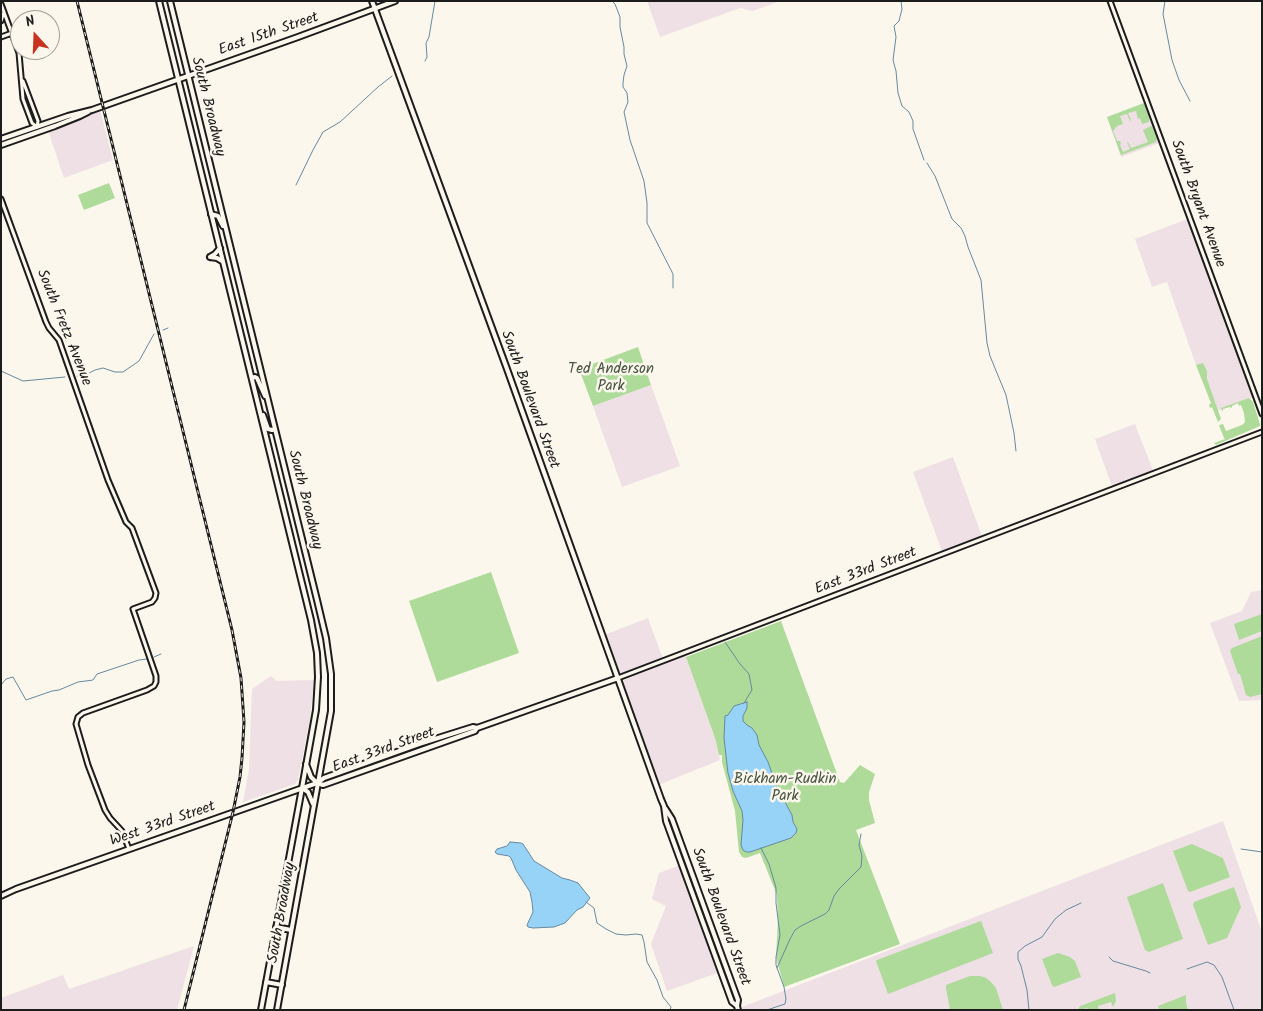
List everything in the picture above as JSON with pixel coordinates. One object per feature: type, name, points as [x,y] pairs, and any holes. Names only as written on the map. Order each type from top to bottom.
[{"type":"main road","name":"South Broadway","points":[[159,1],[311,620],[316,647],[318,697],[261,1010]]},
{"type":"main road","name":"South Broadway","points":[[170,1],[324,632],[331,674],[331,711],[277,1010]]},
{"type":"main road","name":"South Boulevard Street","points":[[372,1],[664,806],[666,821],[732,1002],[738,1008]]},
{"type":"main road","name":"East 15th Street","points":[[92,110],[395,1]]},
{"type":"main road","points":[[1,139],[68,116],[92,110]]},
{"type":"main road","points":[[1,145],[92,110]]},
{"type":"main road","points":[[37,127],[42,130]]},
{"type":"main road","points":[[211,214],[218,216],[226,232]]},
{"type":"main road","points":[[220,248],[210,257],[220,259],[223,262]]},
{"type":"main road","points":[[252,378],[257,378],[268,404]]},
{"type":"main road","points":[[259,409],[268,429],[275,429]]},
{"type":"main road","points":[[276,480],[287,478]]},
{"type":"main road","name":"East 33rd Street","points":[[318,783],[323,785],[618,678]]},
{"type":"main road","points":[[306,764],[311,777],[318,783]]},
{"type":"main road","name":"West 33rd Street","points":[[1,894],[318,783]]},
{"type":"main road","points":[[302,788],[308,792],[314,804]]},
{"type":"main road","points":[[276,927],[291,930]]},
{"type":"main road","points":[[266,982],[282,985]]},
{"type":"street","name":"South Bryant Avenue","points":[[1110,1],[1262,414]]},
{"type":"street","points":[[1,4],[10,28]]},
{"type":"street","points":[[1,21],[4,11]]},
{"type":"street","points":[[20,60],[21,76],[38,121],[37,127]]},
{"type":"street","name":"South Fretz Avenue","points":[[1,199],[46,322],[59,340],[108,480],[126,522],[132,528],[155,591],[155,598],[149,604],[133,609],[156,676],[156,682],[151,689],[83,713],[78,718],[76,724],[88,765],[105,810],[122,831],[129,849]]},
{"type":"street","name":"East 33rd Street","points":[[618,678],[1262,432]]},
{"type":"shaded area","points":[[647,1],[780,1],[753,11],[740,8],[660,37]]},
{"type":"shaded area","points":[[1148,102],[1162,142],[1121,157],[1107,117]]},
{"type":"shaded area","points":[[100,110],[113,160],[64,178],[48,130]]},
{"type":"shaded area","points":[[1190,218],[1255,397],[1215,412],[1196,365],[1167,282],[1152,287],[1135,239]]},
{"type":"shaded area","points":[[651,385],[680,466],[622,487],[593,406]]},
{"type":"shaded area","points":[[1135,424],[1154,473],[1113,489],[1095,439]]},
{"type":"shaded area","points":[[953,457],[983,539],[943,554],[913,472]]},
{"type":"shaded area","points":[[1262,590],[1262,700],[1239,701],[1210,623],[1242,611],[1251,592]]},
{"type":"shaded area","points":[[648,618],[663,659],[619,676],[604,635]]},
{"type":"shaded area","points":[[685,654],[715,738],[720,760],[658,785],[622,681]]},
{"type":"shaded area","points":[[271,676],[277,681],[314,680],[310,718],[298,780],[295,784],[243,802],[249,770],[252,689]]},
{"type":"shaded area","points":[[1223,821],[1262,932],[1262,1010],[743,1010],[742,1007]]},
{"type":"shaded area","points":[[681,865],[720,972],[667,991],[651,944],[666,906],[652,899],[659,873]]},
{"type":"shaded area","points":[[194,946],[177,1010],[1,1010],[1,998],[63,975],[69,989]]},
{"type":"green space","points":[[1144,103],[1149,122],[1142,124],[1140,118],[1138,119],[1136,111],[1128,113],[1131,120],[1127,114],[1120,116],[1123,124],[1117,126],[1117,128],[1115,127],[1113,131],[1117,141],[1120,141],[1123,152],[1130,149],[1127,142],[1131,148],[1148,142],[1143,130],[1151,126],[1157,138],[1156,142],[1121,155],[1107,117]]},
{"type":"green space","points":[[109,183],[115,198],[84,210],[78,195]]},
{"type":"green space","name":"Ted Anderson Park","points":[[638,347],[651,385],[593,406],[579,369]]},
{"type":"green space","points":[[1203,363],[1221,419],[1218,422],[1212,407],[1210,408],[1209,405],[1211,403],[1196,365]]},
{"type":"green space","points":[[1249,398],[1253,402],[1260,426],[1216,445],[1214,443],[1225,439],[1219,425],[1223,424],[1226,431],[1245,422],[1244,413],[1241,405],[1239,406],[1238,403],[1232,406],[1232,408],[1223,409],[1223,412],[1221,408]]},
{"type":"green space","points":[[491,572],[519,653],[437,682],[409,601]]},
{"type":"green space","points":[[1262,614],[1262,631],[1239,640],[1234,624]]},
{"type":"green space","name":"Bickham-Rudkin Park","points":[[781,621],[840,782],[844,783],[860,765],[875,774],[869,792],[869,800],[875,823],[856,830],[900,944],[784,987],[776,957],[777,895],[760,853],[746,858],[742,857],[739,852],[735,811],[722,762],[722,755],[719,755],[715,738],[686,657]]},
{"type":"green space","points":[[1262,636],[1262,694],[1250,697],[1246,695],[1240,674],[1238,674],[1230,651],[1232,648]]},
{"type":"green space","points":[[1192,844],[1223,858],[1230,877],[1190,892],[1188,891],[1173,851]]},
{"type":"green space","points":[[1163,883],[1183,939],[1149,952],[1145,950],[1127,897]]},
{"type":"green space","points":[[1234,887],[1241,907],[1227,938],[1208,945],[1193,905],[1194,902]]},
{"type":"green space","points":[[981,921],[993,953],[888,994],[877,960]]},
{"type":"green space","points":[[1058,953],[1075,961],[1081,977],[1054,987],[1042,959]]},
{"type":"green space","points":[[970,976],[980,976],[991,982],[996,988],[1003,1010],[950,1010],[946,985]]},
{"type":"green space","points":[[1115,993],[1116,1001],[1113,1007],[1111,1002],[1098,1006],[1099,1010],[1088,1010],[1087,1008],[1078,1010],[1080,1006]]},
{"type":"green space","points":[[1186,995],[1188,1010],[1159,1010],[1158,1006]]},
{"type":"water","points":[[747,702],[743,721],[757,735],[759,745],[768,762],[776,785],[792,815],[797,829],[791,838],[750,852],[743,850],[741,845],[742,811],[733,791],[728,773],[724,738],[725,716],[728,715],[734,706]]},
{"type":"water","points":[[510,842],[523,844],[534,861],[562,878],[578,883],[590,898],[565,923],[554,927],[528,927],[527,925],[533,912],[530,892],[511,858],[495,852],[497,849],[507,846]]},
{"type":"waterway","points":[[425,61],[427,57],[426,43],[429,37],[435,1]]},
{"type":"waterway","points":[[612,1],[620,17],[627,66],[623,87],[627,93],[628,102],[624,112],[630,140],[644,181],[647,223],[673,274],[673,288]]},
{"type":"waterway","points":[[901,1],[902,9],[899,21],[894,26],[896,37],[893,60],[902,106],[909,112],[913,121],[913,129],[924,160]]},
{"type":"waterway","points":[[1165,1],[1163,14],[1172,60],[1179,80],[1190,101]]},
{"type":"waterway","points":[[296,185],[323,132],[340,122],[392,76]]},
{"type":"waterway","points":[[927,163],[935,176],[952,219],[961,228],[965,236],[981,280],[987,343],[990,356],[1006,395],[1016,451]]},
{"type":"waterway","points":[[163,330],[168,328]]},
{"type":"waterway","points":[[77,376],[103,368],[115,372],[123,372],[139,361],[154,334]]},
{"type":"waterway","points":[[1,371],[23,381],[65,377]]},
{"type":"waterway","points":[[725,642],[749,674],[752,690],[744,703]]},
{"type":"waterway","points":[[154,657],[161,654]]},
{"type":"waterway","points":[[1,685],[6,679],[13,677],[26,700],[78,682],[93,680],[97,674],[147,659]]},
{"type":"waterway","points":[[777,968],[795,930],[825,914],[829,910],[834,896],[839,889],[861,867],[862,856],[859,845],[861,834]]},
{"type":"waterway","points":[[761,848],[769,864],[776,888],[780,935],[776,965],[786,999],[785,1004],[767,1010]]},
{"type":"waterway","points":[[1241,849],[1262,852]]},
{"type":"waterway","points":[[586,902],[594,908],[597,923],[606,929],[616,934],[642,935],[647,962],[657,980],[663,997],[671,1007],[670,1010]]},
{"type":"waterway","points":[[1029,1010],[1027,990],[1018,959],[1018,952],[1042,937],[1055,919],[1066,910],[1081,903]]},
{"type":"waterway","points":[[1109,957],[1113,961],[1150,973]]},
{"type":"waterway","points":[[1187,969],[1207,962],[1214,965],[1222,977],[1234,1010]]},
{"type":"railway","points":[[77,1],[232,630],[241,678],[244,722],[240,777],[184,1010]]}]
